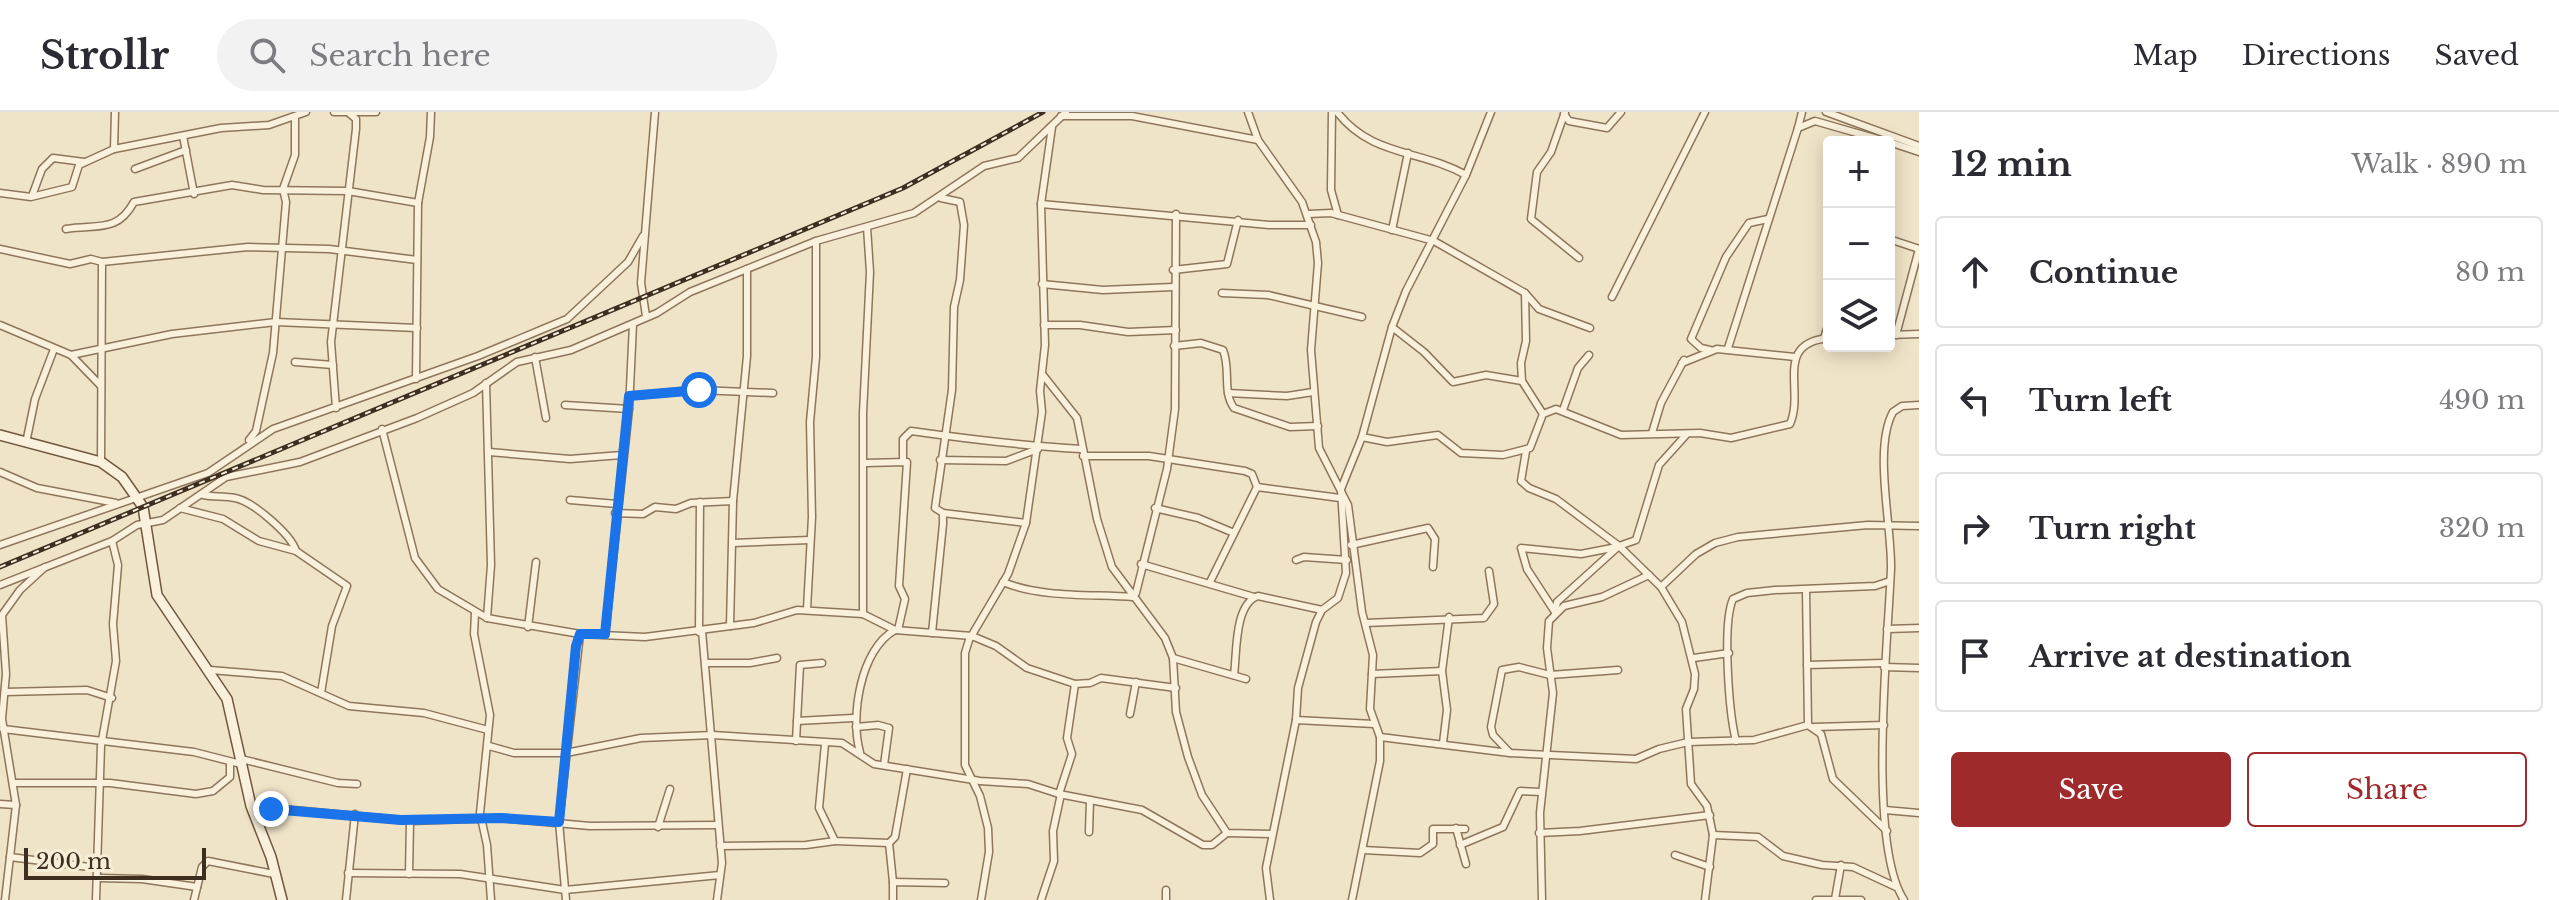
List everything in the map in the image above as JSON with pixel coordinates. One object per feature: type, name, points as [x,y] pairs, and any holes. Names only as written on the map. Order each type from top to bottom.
[{"type":"street","points":[[114,149],[115,112]]},
{"type":"street","points":[[0,193],[31,197],[72,187],[78,167],[114,149],[221,128],[269,125],[306,112]]},
{"type":"street","points":[[334,112],[376,112]]},
{"type":"street","points":[[416,379],[418,203],[430,137],[431,112]]},
{"type":"street","points":[[646,316],[641,283],[643,236],[655,112]]},
{"type":"street","points":[[1248,112],[1258,140],[1291,182],[1308,214],[1318,254],[1313,304],[1313,392],[1322,459],[1348,505],[1351,545],[1373,655],[1370,709],[1380,737],[1380,761],[1352,900]]},
{"type":"street","points":[[1334,112],[1359,136],[1381,147],[1408,153],[1466,175]]},
{"type":"street","points":[[1334,112],[1331,190],[1338,215]]},
{"type":"street","points":[[1270,900],[1265,881],[1271,834],[1296,720],[1298,688],[1309,642],[1322,610],[1332,604],[1344,587],[1347,560],[1341,489],[1362,437],[1392,327],[1406,291],[1466,175],[1491,112]]},
{"type":"street","points":[[1564,113],[1569,121],[1607,128],[1621,112]]},
{"type":"street","points":[[1612,297],[1705,112]]},
{"type":"street","points":[[1728,348],[1802,112]]},
{"type":"street","points":[[1828,112],[1846,128]]},
{"type":"street","points":[[1828,112],[1919,146]]},
{"type":"street","points":[[336,408],[332,327],[356,129],[356,119],[349,113]]},
{"type":"street","points":[[1564,113],[1551,152],[1537,172],[1531,219],[1579,258]]},
{"type":"street","points":[[0,585],[112,541],[137,525],[163,520],[226,477],[300,462],[430,413],[486,383],[506,367],[535,357],[556,356],[633,324],[690,292],[816,241],[914,213],[941,198],[984,166],[1018,158],[1063,114],[1132,116],[1258,140]]},
{"type":"street","points":[[247,443],[256,431],[276,322],[286,202],[283,189],[295,155],[295,117]]},
{"type":"street","points":[[1798,128],[1815,121],[1869,136]]},
{"type":"street","points":[[981,900],[989,852],[988,828],[965,765],[965,653],[1014,562],[1026,523],[1038,449],[1043,375],[1041,204],[1052,127]]},
{"type":"street","points":[[183,136],[194,194]]},
{"type":"street","points":[[1895,145],[1919,152]]},
{"type":"street","points":[[135,169],[186,150]]},
{"type":"street","points":[[1392,230],[1408,153]]},
{"type":"street","points":[[31,197],[42,169],[53,158],[84,162]]},
{"type":"street","points":[[66,229],[118,223],[126,217],[134,202],[143,199],[194,194],[232,185],[348,191],[418,203]]},
{"type":"street","points":[[941,198],[960,202],[964,225],[960,280],[954,307],[952,390],[935,508],[943,513],[1026,523]]},
{"type":"street","points":[[1041,204],[1311,225]]},
{"type":"street","points":[[1133,597],[1168,458],[1175,409],[1173,270],[1176,214]]},
{"type":"street","points":[[1308,214],[1338,215],[1434,241],[1525,293],[1539,309],[1590,328]]},
{"type":"street","points":[[1710,350],[1701,348],[1691,339],[1719,271],[1749,223],[1768,219]]},
{"type":"street","points":[[1173,270],[1227,264],[1238,220]]},
{"type":"street","points":[[863,614],[863,413],[870,272],[867,227]]},
{"type":"street","points":[[0,545],[208,473],[247,443],[273,429],[416,379],[567,319],[628,262],[643,236]]},
{"type":"street","points":[[807,609],[816,241]]},
{"type":"street","points":[[1895,241],[1919,249],[1895,328]]},
{"type":"street","points":[[0,249],[70,264],[91,259],[102,262],[240,247],[417,260]]},
{"type":"street","points":[[101,462],[102,262]]},
{"type":"street","points":[[730,626],[733,501],[749,311],[747,269]]},
{"type":"street","points":[[1042,284],[1103,290],[1173,287]]},
{"type":"street","points":[[1222,293],[1268,295],[1362,317]]},
{"type":"street","points":[[1525,293],[1526,341],[1521,363],[1522,381],[1543,414]]},
{"type":"street","points":[[71,355],[172,334],[276,322],[332,327],[417,328]]},
{"type":"street","points":[[605,634],[615,513],[629,409],[633,324]]},
{"type":"street","points":[[0,325],[71,355],[101,386]]},
{"type":"street","points":[[1044,325],[1080,325],[1128,332],[1176,330]]},
{"type":"street","points":[[1392,327],[1416,344],[1453,382],[1486,375],[1522,381]]},
{"type":"street","points":[[1895,335],[1919,334]]},
{"type":"street","points":[[1543,414],[1563,410],[1621,435],[1652,433],[1731,438],[1790,424],[1795,357],[1801,348],[1823,340]]},
{"type":"street","points":[[1174,346],[1201,343],[1223,350],[1228,362],[1228,393],[1234,408],[1290,427],[1318,426]]},
{"type":"street","points":[[1652,433],[1661,403],[1683,362],[1710,350],[1728,348],[1795,357]]},
{"type":"street","points":[[26,443],[35,399],[54,349]]},
{"type":"street","points":[[1563,410],[1578,368],[1589,355]]},
{"type":"street","points":[[535,357],[546,418]]},
{"type":"street","points":[[295,362],[333,365]]},
{"type":"street","points":[[1043,375],[1077,418],[1097,519],[1112,567],[1165,638],[1173,658],[1178,723],[1188,757],[1202,795],[1227,833]]},
{"type":"street","points":[[486,383],[491,594],[487,618]]},
{"type":"street","points":[[629,396],[699,390],[773,393]]},
{"type":"street","points":[[1228,393],[1287,396],[1313,392]]},
{"type":"street","points":[[565,405],[629,409]]},
{"type":"street","points":[[1904,900],[1896,887],[1885,810],[1884,665],[1890,581],[1886,452],[1889,421],[1896,409],[1919,405]]},
{"type":"street","points":[[1543,414],[1526,451],[1521,481],[1556,499],[1619,546],[1661,587],[1682,622],[1694,658],[1695,685],[1686,709],[1691,784],[1710,815],[1713,835],[1705,900]]},
{"type":"street","points":[[382,429],[415,558],[430,582],[487,618],[580,634],[645,637],[730,626],[807,609],[863,614],[896,630],[972,636],[996,646],[1027,668],[1075,684],[1101,678],[1176,688]]},
{"type":"street","points":[[1210,582],[1257,487],[1252,474],[1168,458],[1038,449],[979,438],[906,432],[903,461],[907,469],[899,586],[905,599],[896,630],[879,641],[868,658],[853,718],[860,752],[867,762],[972,779],[1028,784],[1060,794],[1142,810],[1203,845],[1212,845],[1227,833],[1271,834]]},
{"type":"street","points":[[0,435],[101,462],[122,477],[143,507],[157,595],[210,670],[228,703],[251,806],[282,900]]},
{"type":"street","points":[[1362,437],[1387,442],[1438,435],[1461,453],[1503,455],[1526,451]]},
{"type":"street","points":[[1555,612],[1527,569],[1521,548],[1581,554],[1636,540],[1659,465],[1686,435]]},
{"type":"street","points":[[940,460],[1006,461],[1038,449]]},
{"type":"street","points":[[489,452],[570,459],[622,455]]},
{"type":"street","points":[[865,463],[903,461]]},
{"type":"street","points":[[0,472],[37,488],[118,503]]},
{"type":"street","points":[[1257,487],[1302,496],[1340,498]]},
{"type":"street","points":[[202,495],[235,498],[265,514],[285,532],[296,551]]},
{"type":"street","points":[[570,500],[617,504]]},
{"type":"street","points":[[615,513],[643,514],[655,507],[676,509],[700,502],[733,501]]},
{"type":"street","points":[[700,502],[701,631],[708,663],[720,846],[717,900]]},
{"type":"street","points":[[180,508],[223,519],[259,541],[296,551],[347,586],[332,626],[321,693]]},
{"type":"street","points":[[1155,508],[1198,518],[1234,533]]},
{"type":"street","points":[[932,633],[943,513]]},
{"type":"street","points":[[1661,587],[1696,554],[1715,543],[1751,535],[1889,525],[1919,526]]},
{"type":"street","points":[[1351,545],[1428,528],[1435,539],[1433,567]]},
{"type":"street","points":[[733,543],[810,540]]},
{"type":"street","points":[[96,900],[102,739],[112,698],[116,661],[113,624],[118,565],[112,541]]},
{"type":"street","points":[[1542,900],[1541,792],[1553,693],[1547,637],[1557,602],[1619,546]]},
{"type":"street","points":[[1296,560],[1319,557],[1347,560]]},
{"type":"street","points":[[528,627],[536,562]]},
{"type":"street","points":[[1141,564],[1254,597],[1322,610]]},
{"type":"street","points":[[5,900],[16,805],[1,718],[5,692],[2,615],[20,590],[46,566]]},
{"type":"street","points":[[1366,623],[1489,615],[1494,604],[1489,571]]},
{"type":"street","points":[[1555,612],[1572,603],[1602,597],[1649,575]]},
{"type":"street","points":[[1736,741],[1730,711],[1729,615],[1733,599],[1747,593],[1875,586],[1890,581]]},
{"type":"street","points":[[1003,582],[1022,588],[1133,597]]},
{"type":"street","points":[[1875,586],[1888,596]]},
{"type":"street","points":[[1806,590],[1811,726],[1824,742],[1833,779],[1887,831]]},
{"type":"street","points":[[1234,675],[1243,610],[1254,597]]},
{"type":"street","points":[[475,613],[474,634],[488,700],[489,746],[481,820],[487,845],[491,900]]},
{"type":"street","points":[[1443,743],[1447,710],[1442,671],[1449,617]]},
{"type":"street","points":[[1887,629],[1919,628]]},
{"type":"street","points":[[566,900],[559,822],[580,634]]},
{"type":"street","points":[[1694,658],[1729,653]]},
{"type":"street","points":[[708,663],[750,663],[777,658]]},
{"type":"street","points":[[1173,658],[1246,679]]},
{"type":"street","points":[[796,741],[800,665],[822,663]]},
{"type":"street","points":[[1807,665],[1919,668]]},
{"type":"street","points":[[1510,753],[1491,731],[1502,670],[1519,667],[1550,675],[1618,670]]},
{"type":"street","points":[[210,670],[282,676],[362,709],[424,713],[488,730]]},
{"type":"street","points":[[1372,674],[1442,671]]},
{"type":"street","points":[[1130,714],[1136,682]]},
{"type":"street","points":[[1041,900],[1054,861],[1053,831],[1072,754],[1067,738],[1075,684]]},
{"type":"street","points":[[5,692],[87,690],[112,698]]},
{"type":"street","points":[[797,721],[853,718]]},
{"type":"street","points":[[1296,720],[1374,724]]},
{"type":"street","points":[[856,727],[878,725],[889,728],[884,765]]},
{"type":"street","points":[[1380,737],[1510,753],[1636,759],[1688,742],[1736,741],[1811,726],[1884,725]]},
{"type":"street","points":[[3,729],[194,752],[230,763],[241,762],[338,783],[357,784]]},
{"type":"street","points":[[489,746],[514,753],[566,753],[641,738],[713,735],[842,743],[860,752]]},
{"type":"street","points":[[825,744],[819,808],[835,841]]},
{"type":"street","points":[[14,783],[101,783],[205,793],[223,786],[230,777],[230,763]]},
{"type":"street","points":[[720,846],[806,845],[835,841],[889,843],[895,837],[907,769]]},
{"type":"street","points":[[658,827],[670,789]]},
{"type":"street","points":[[1460,845],[1503,827],[1520,791],[1541,792]]},
{"type":"street","points":[[1089,832],[1090,800]]},
{"type":"street","points":[[0,804],[16,805]]},
{"type":"street","points":[[251,806],[410,821],[481,820],[658,827],[717,825]]},
{"type":"street","points":[[1885,810],[1919,813]]},
{"type":"street","points":[[346,900],[355,814]]},
{"type":"street","points":[[1539,833],[1710,815]]},
{"type":"street","points":[[409,874],[410,821]]},
{"type":"street","points":[[1456,828],[1466,864]]},
{"type":"street","points":[[1363,850],[1420,853],[1433,844],[1433,829],[1465,829]]},
{"type":"street","points":[[1713,835],[1758,837],[1783,856],[1869,872],[1896,887]]},
{"type":"street","points":[[889,843],[893,900]]},
{"type":"street","points":[[1675,855],[1710,867]]},
{"type":"street","points":[[10,857],[97,868]]},
{"type":"street","points":[[194,900],[202,867],[208,861],[274,874]]},
{"type":"street","points":[[1835,899],[1841,865]]},
{"type":"street","points":[[348,873],[460,874],[565,890],[720,875]]},
{"type":"street","points":[[98,878],[142,879],[197,887]]},
{"type":"street","points":[[893,882],[945,883]]},
{"type":"street","points":[[1166,890],[1166,900]]},
{"type":"street","points":[[1816,900],[1861,900]]},
{"type":"railway","points":[[0,567],[903,188],[1043,112]]},
{"type":"route","points":[[271,809],[337,812],[410,821],[501,818],[559,822],[576,646],[580,634],[605,634],[629,396],[699,390]]}]
